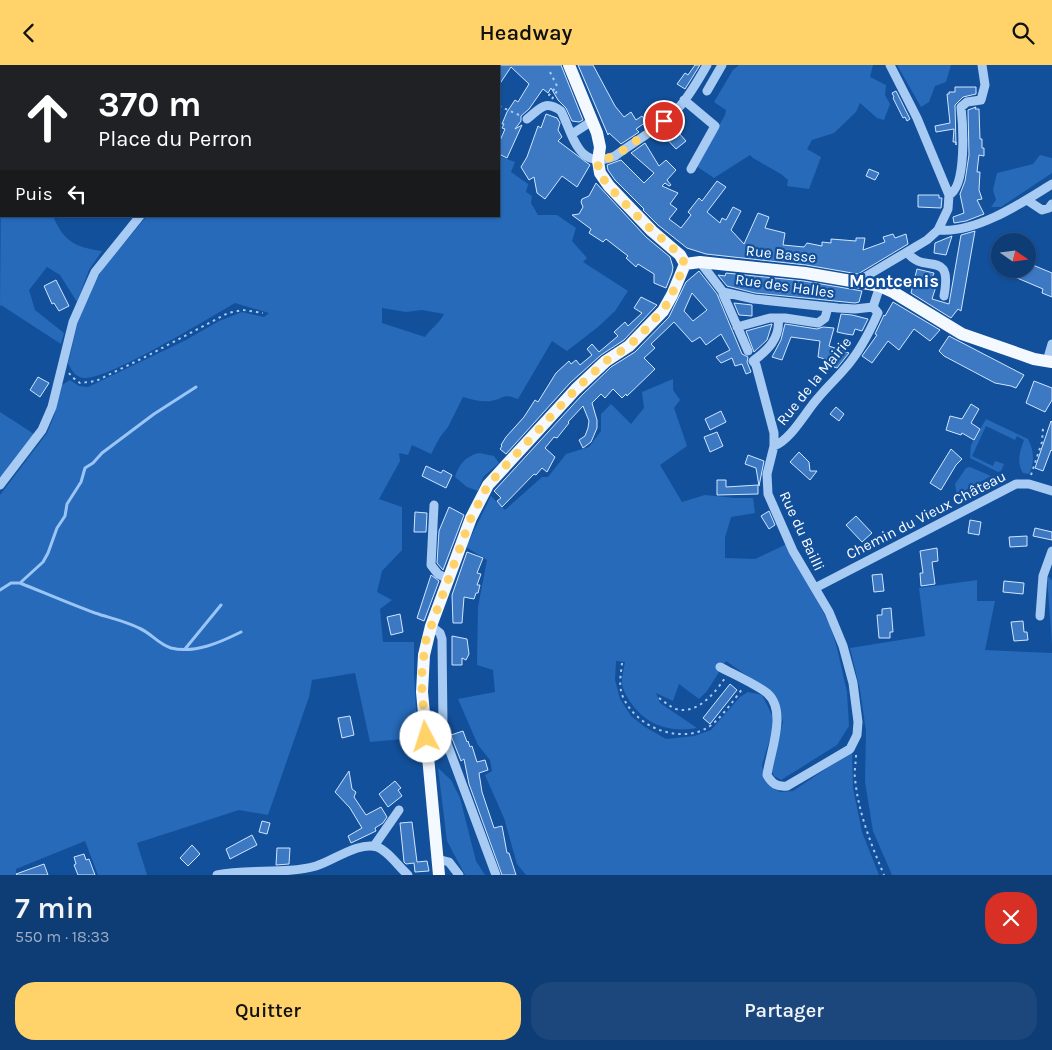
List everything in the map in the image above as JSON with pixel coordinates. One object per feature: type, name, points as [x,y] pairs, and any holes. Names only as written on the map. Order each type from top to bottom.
[{"type":"main road","points":[[439,875],[422,692],[424,655],[431,626],[471,518],[488,485],[576,389],[606,361],[629,346],[663,311],[685,264],[672,246],[652,231],[609,186],[599,167],[600,147],[597,133],[569,65]]},
{"type":"main road","name":"Rue Basse","points":[[685,264],[700,262],[754,267],[805,273],[880,286],[972,339],[1034,359],[1049,361]]},
{"type":"street","points":[[527,119],[541,107],[556,107],[561,111],[580,151],[599,167],[664,121],[699,81],[707,65]]},
{"type":"street","points":[[707,91],[722,65]]},
{"type":"street","points":[[858,281],[927,240],[938,231],[948,209],[949,195],[917,118],[890,65]]},
{"type":"street","points":[[949,195],[954,191],[961,165],[964,129],[962,107],[967,102],[981,100],[985,85],[982,65]]},
{"type":"street","points":[[684,100],[715,126],[691,169]]},
{"type":"street","points":[[572,134],[589,115]]},
{"type":"street","points":[[938,231],[958,230],[998,215],[1052,184]]},
{"type":"street","points":[[1027,200],[1042,210],[1049,208],[1052,204]]},
{"type":"street","points":[[0,485],[42,431],[52,407],[73,322],[95,272],[139,217]]},
{"type":"street","points":[[907,252],[918,261],[937,265],[944,269],[947,278],[944,296]]},
{"type":"street","points":[[700,262],[723,292],[748,351]]},
{"type":"street","points":[[873,307],[880,286]]},
{"type":"street","name":"Rue des Halles","points":[[723,292],[749,298],[828,307],[855,309],[873,307]]},
{"type":"street","points":[[737,327],[770,318],[785,318],[818,323],[825,318],[828,307]]},
{"type":"street","name":"Rue de la Mairie","points":[[774,446],[783,442],[818,398],[847,366],[872,328],[878,313],[873,307]]},
{"type":"street","name":"Rue du Bailli","points":[[747,682],[768,693],[776,704],[778,721],[768,775],[771,782],[778,787],[787,786],[850,749],[857,735],[858,722],[853,683],[843,646],[829,612],[793,551],[768,493],[767,474],[774,446],[774,433],[756,365],[753,361],[767,351],[774,342],[779,323],[778,318]]},
{"type":"street","points":[[1049,361],[1052,344]]},
{"type":"street","name":"Chemin du Vieux Château","points":[[815,588],[1016,484],[1029,484],[1052,491]]},
{"type":"street","points":[[434,505],[431,565],[438,574],[448,579]]},
{"type":"street","points":[[1040,616],[1043,576],[1052,551]]},
{"type":"street","points":[[431,626],[440,633],[442,639],[443,726],[445,738],[496,875]]},
{"type":"street","points":[[720,667],[747,682]]},
{"type":"street","points":[[374,846],[399,810]]},
{"type":"street","points":[[217,875],[312,867],[359,847],[374,846],[386,853],[408,875]]},
{"type":"street","points":[[437,859],[449,862],[459,875]]},
{"type":"path","points":[[550,72],[557,86],[549,95],[553,97]]},
{"type":"path","points":[[500,106],[527,119]]},
{"type":"path","points":[[749,298],[754,267]]},
{"type":"path","points":[[63,362],[72,377],[80,383],[96,381],[228,313],[243,309],[263,313]]},
{"type":"path","points":[[1030,477],[1041,445],[1043,428]]},
{"type":"path","points":[[622,663],[620,683],[623,697],[635,713],[649,726],[667,733],[689,734],[709,727],[723,713],[747,682]]},
{"type":"path","points":[[659,698],[678,710],[694,707],[703,703],[711,696],[728,672]]},
{"type":"path","points":[[856,753],[854,776],[862,813],[869,839],[884,875]]},
{"type":"shaded area","points":[[739,65],[873,65],[870,77],[886,85],[885,95],[890,104],[884,120],[877,118],[860,103],[856,112],[834,133],[812,140],[807,149],[821,157],[809,189],[787,186],[788,180],[781,174],[750,155],[714,178],[696,166],[725,115],[726,110],[714,102],[733,70]]},
{"type":"shaded area","points":[[897,65],[951,65],[946,82],[935,86],[929,102],[921,107]]},
{"type":"shaded area","points":[[1040,155],[1052,158],[1052,173],[1001,207],[991,207],[996,200],[993,190],[997,173],[1033,164]]},
{"type":"shaded area","points":[[500,156],[515,162],[511,172],[528,184],[526,192],[532,196],[531,203],[538,215],[557,215],[576,228],[572,241],[587,258],[583,262],[628,291],[615,311],[567,351],[552,341],[518,399],[506,396],[491,401],[484,401],[463,397],[448,427],[431,454],[412,445],[408,455],[399,453],[400,461],[379,499],[402,507],[402,550],[382,571],[377,592],[392,600],[380,609],[383,642],[414,642],[418,747],[413,751],[403,739],[370,742],[355,673],[312,680],[309,697],[268,815],[239,810],[137,843],[147,875],[98,875],[85,841],[16,869],[16,875],[0,875],[0,495],[47,433],[54,416],[62,385],[70,380],[79,386],[88,387],[186,340],[219,321],[242,312],[264,317],[269,313],[235,303],[135,359],[96,376],[84,378],[74,373],[68,363],[78,322],[103,268],[146,217],[500,217]],"holes":[[[382,308],[406,312],[422,310],[444,314],[425,337],[382,323]]]},
{"type":"shaded area","points":[[1,217],[53,217],[61,232],[72,242],[102,251],[89,270],[77,302],[60,275],[47,267],[29,290],[35,310],[64,333],[61,344],[1,305],[0,307]]},
{"type":"shaded area","points":[[673,379],[673,390],[680,400],[674,408],[687,446],[660,465],[682,502],[705,495],[753,498],[755,513],[731,517],[725,538],[725,558],[755,559],[787,544],[830,625],[847,692],[849,726],[837,745],[781,780],[774,776],[771,769],[783,722],[778,702],[772,691],[760,685],[726,661],[707,691],[699,699],[679,684],[673,701],[656,693],[660,703],[697,728],[669,728],[660,726],[644,717],[626,696],[622,685],[625,662],[616,661],[615,680],[620,699],[631,716],[645,727],[666,739],[694,736],[711,730],[740,697],[748,692],[762,695],[773,717],[772,732],[762,765],[768,785],[780,792],[793,791],[852,751],[853,788],[862,832],[879,875],[526,875],[517,864],[504,818],[485,775],[492,771],[490,760],[478,745],[458,699],[495,692],[493,670],[477,665],[478,607],[487,560],[466,547],[491,496],[505,510],[542,477],[548,477],[566,454],[589,447],[601,431],[601,414],[611,404],[631,424],[644,408],[642,392]]},
{"type":"shaded area","points":[[0,412],[34,434],[0,478]]},
{"type":"shaded area","points":[[986,419],[1028,439],[1033,457],[1029,474],[1023,473],[1019,461],[1024,440],[1017,436],[1015,440],[986,426],[972,456],[993,466],[995,461],[1004,464],[1001,471],[998,472],[970,458],[971,445]]},
{"type":"shaded area","points":[[479,453],[494,456],[499,463],[483,477],[478,491],[467,487],[455,477],[464,461],[470,456]]},
{"type":"shaded area","points":[[970,467],[991,476],[957,495],[955,484],[966,468]]},
{"type":"shaded area","points":[[1047,576],[1052,580],[1052,645]]},
{"type":"shaded area","points":[[977,580],[977,601],[995,601],[985,650],[1052,653],[1052,875],[892,875],[873,831],[865,782],[866,731],[860,690],[850,648],[925,636],[919,588]]},
{"type":"shaded area","points":[[438,768],[451,780],[460,798],[476,861],[485,875],[465,875],[447,841]]},
{"type":"building","points":[[500,65],[561,65],[583,120],[579,122],[572,121],[566,108],[558,100],[551,88],[548,93],[543,89],[529,109],[521,116],[521,121],[515,129],[522,125],[507,158],[500,154],[500,141],[505,129],[502,128],[504,124],[502,124],[515,100],[518,102],[529,84],[511,67],[500,84]]},
{"type":"building","points":[[578,65],[593,65],[615,106],[624,117],[631,112],[636,120],[642,116],[646,122],[636,129],[639,132],[621,144],[609,133],[608,135]]},
{"type":"building","points":[[695,65],[700,65],[685,89],[677,84],[685,73],[688,75]]},
{"type":"building","points":[[955,87],[976,87],[976,94],[963,97],[955,105],[956,142],[953,142],[954,129],[936,132],[935,126],[950,123],[947,94],[955,92]]},
{"type":"building","points":[[896,91],[910,119],[907,121],[905,117],[903,118],[893,98],[892,93]]},
{"type":"building","points":[[976,107],[975,109],[979,109],[980,139],[982,139],[982,148],[984,148],[984,156],[979,155],[977,172],[980,172],[979,190],[982,199],[977,200],[984,214],[966,221],[954,223],[953,217],[964,213],[960,194],[965,181],[969,155],[968,110]]},
{"type":"building","points":[[546,114],[557,118],[560,123],[558,130],[562,137],[558,141],[590,165],[577,187],[562,176],[545,199],[537,193],[534,177],[529,180],[521,167],[527,157],[538,126],[541,128]]},
{"type":"building","points":[[671,124],[686,141],[676,149],[664,136],[663,130]]},
{"type":"building","points":[[645,143],[659,166],[666,160],[676,170],[667,180],[671,185],[669,186],[665,183],[662,186],[678,193],[670,204],[677,209],[669,219],[681,228],[691,215],[688,212],[699,198],[702,201],[717,181],[726,187],[707,212],[720,223],[722,218],[726,220],[733,207],[741,211],[731,230],[744,244],[758,213],[769,217],[765,228],[785,233],[783,245],[804,247],[807,243],[822,246],[822,242],[831,243],[831,239],[856,241],[856,238],[865,238],[863,250],[885,242],[883,237],[893,234],[895,238],[906,234],[908,244],[858,274],[806,265],[706,254],[687,248],[658,225],[615,180],[608,170],[607,165],[621,160],[644,183],[654,173],[631,153]]},
{"type":"building","points":[[869,169],[879,173],[875,180],[866,176]]},
{"type":"building","points":[[596,183],[646,237],[670,257],[673,267],[666,288],[654,283],[654,274],[638,264],[636,267],[626,258],[628,256],[606,239],[603,242],[589,233],[591,229],[572,215],[579,214],[583,207],[582,199],[589,196]]},
{"type":"building","points":[[918,195],[939,195],[939,198],[942,198],[941,208],[918,207]]},
{"type":"building","points":[[975,231],[961,311],[958,309],[951,318],[911,293],[917,269],[934,273],[932,278],[938,280],[932,299],[949,304],[961,235]]},
{"type":"building","points":[[952,236],[946,255],[934,253],[935,243]]},
{"type":"building","points":[[1036,266],[1052,273],[1052,297],[1042,293],[1043,289],[1017,278],[1036,278]]},
{"type":"building","points":[[699,271],[717,294],[742,354],[748,357],[747,362],[751,372],[746,374],[742,364],[735,366],[732,358],[721,363],[716,357],[730,350],[721,334],[706,345],[700,337],[692,342],[674,322],[651,344],[655,348],[644,358],[655,369],[627,396],[626,394],[622,398],[613,389],[605,398],[601,394],[592,403],[597,420],[597,428],[591,442],[583,448],[579,440],[585,436],[589,421],[583,406],[568,422],[557,438],[554,437],[545,448],[555,457],[547,472],[542,468],[536,475],[534,474],[502,507],[497,501],[501,498],[494,491],[582,395],[611,367],[635,352],[669,317],[686,282]],"holes":[[[692,293],[707,310],[693,321],[684,311]]]},
{"type":"building","points":[[726,273],[804,281],[862,291],[859,302],[855,303],[755,293],[727,286],[718,275],[725,276]]},
{"type":"building","points":[[56,280],[69,306],[59,311],[54,303],[52,304],[44,286]]},
{"type":"building","points":[[641,297],[657,305],[624,340],[601,355],[570,383],[506,454],[500,449],[506,437],[524,417],[535,400],[538,402],[556,373],[569,361],[571,364],[576,360],[580,365],[592,355],[587,349],[592,344],[599,352],[618,336],[614,332],[625,322],[628,326],[642,313],[634,308]]},
{"type":"building","points":[[893,302],[940,330],[930,341],[914,329],[899,350],[888,341],[872,363],[862,356],[877,335],[875,334],[884,315]]},
{"type":"building","points":[[734,303],[752,305],[752,316],[739,315]]},
{"type":"building","points":[[841,314],[868,319],[862,331],[855,329],[853,335],[846,334],[837,332]]},
{"type":"building","points":[[772,324],[767,340],[754,352],[746,331]]},
{"type":"building","points":[[785,324],[817,329],[823,327],[834,328],[829,346],[849,353],[837,368],[834,367],[835,362],[818,357],[820,341],[791,337],[782,360],[772,357],[781,340]]},
{"type":"building","points":[[949,336],[1024,375],[1016,388],[995,383],[944,356],[939,351]]},
{"type":"building","points":[[38,377],[49,383],[40,397],[30,390]]},
{"type":"building","points":[[1034,381],[1052,388],[1052,400],[1045,412],[1026,403]]},
{"type":"building","points":[[971,404],[979,409],[971,423],[980,429],[974,440],[962,433],[961,435],[946,430],[950,416],[962,419]]},
{"type":"building","points":[[836,407],[844,414],[839,421],[830,414]]},
{"type":"building","points":[[721,411],[726,422],[710,430],[705,419]]},
{"type":"building","points":[[1051,421],[1052,451],[1043,471],[1035,468]]},
{"type":"building","points":[[717,432],[723,446],[710,452],[704,437]]},
{"type":"building","points":[[951,449],[962,459],[956,465],[941,490],[930,483]]},
{"type":"building","points":[[799,452],[809,462],[810,471],[817,471],[810,480],[790,462]]},
{"type":"building","points":[[748,455],[764,461],[759,486],[756,468],[745,464]]},
{"type":"building","points":[[426,466],[441,473],[443,470],[452,475],[446,488],[422,476]]},
{"type":"building","points":[[717,480],[726,480],[726,487],[758,485],[758,494],[717,495]]},
{"type":"building","points":[[449,507],[464,515],[443,570],[437,563],[439,531]]},
{"type":"building","points":[[769,511],[775,525],[769,529],[761,516]]},
{"type":"building","points":[[415,512],[427,513],[426,532],[414,532]]},
{"type":"building","points":[[856,516],[872,533],[862,542],[846,525]]},
{"type":"building","points":[[970,520],[981,522],[979,535],[968,533]]},
{"type":"building","points":[[1035,528],[1052,532],[1052,540],[1033,536]]},
{"type":"building","points":[[1027,536],[1027,546],[1010,547],[1009,537]]},
{"type":"building","points":[[937,548],[938,561],[932,562],[935,584],[921,586],[920,573],[923,573],[920,551]]},
{"type":"building","points":[[467,552],[483,558],[477,573],[481,574],[477,585],[480,585],[474,599],[464,597],[462,623],[453,623],[452,595]]},
{"type":"building","points":[[882,574],[884,591],[874,592],[872,575]]},
{"type":"building","points":[[431,575],[439,581],[424,621],[417,618]]},
{"type":"building","points":[[1004,581],[1024,583],[1023,594],[1003,592]]},
{"type":"building","points":[[891,608],[893,632],[890,632],[890,638],[879,638],[877,615],[882,615],[882,609]]},
{"type":"building","points":[[400,614],[403,632],[391,635],[387,617]]},
{"type":"building","points":[[1023,621],[1024,632],[1027,632],[1028,640],[1014,641],[1011,622]]},
{"type":"building","points":[[452,636],[467,639],[469,654],[466,660],[462,658],[462,665],[452,665]]},
{"type":"building","points":[[730,684],[737,690],[710,724],[703,718]]},
{"type":"building","points":[[350,716],[354,735],[342,738],[338,718]]},
{"type":"building","points":[[463,731],[470,747],[472,746],[477,762],[485,760],[488,770],[479,773],[482,792],[494,828],[502,826],[507,853],[509,853],[516,875],[502,875],[469,784],[464,759],[461,761],[451,736]]},
{"type":"building","points":[[349,771],[352,789],[356,792],[354,797],[366,815],[381,807],[387,817],[383,823],[375,828],[376,831],[351,843],[348,836],[362,828],[350,808],[335,792]]},
{"type":"building","points":[[395,781],[401,788],[398,790],[402,796],[388,807],[379,794]]},
{"type":"building","points":[[262,821],[270,823],[267,834],[259,832]]},
{"type":"building","points":[[412,822],[417,862],[427,861],[429,871],[415,872],[414,863],[406,864],[404,862],[400,823]]},
{"type":"building","points":[[252,835],[257,845],[230,859],[226,849]]},
{"type":"building","points":[[192,845],[200,854],[188,866],[180,858]]},
{"type":"building","points":[[277,848],[290,848],[289,864],[276,865]]},
{"type":"building","points":[[84,854],[86,860],[89,859],[95,875],[78,875],[74,865],[76,864],[74,857]]},
{"type":"building","points":[[44,864],[48,875],[16,874]]},
{"type":"waterway","points":[[0,590],[11,583],[20,583],[43,562],[57,528],[65,516],[67,504],[81,482],[85,468],[154,414],[196,387]]},
{"type":"waterway","points":[[20,583],[86,610],[123,621],[143,630],[162,644],[171,648],[189,649],[208,646],[241,632]]},
{"type":"waterway","points":[[185,649],[221,605]]},
{"type":"district","name":"Montcenis","points":[[894,281]]},
{"type":"route","points":[[426,737],[422,692],[422,669],[426,640],[471,518],[488,485],[576,389],[606,361],[629,346],[663,311],[685,264],[672,246],[652,231],[609,186],[600,173],[598,161],[615,156],[664,121]]}]
